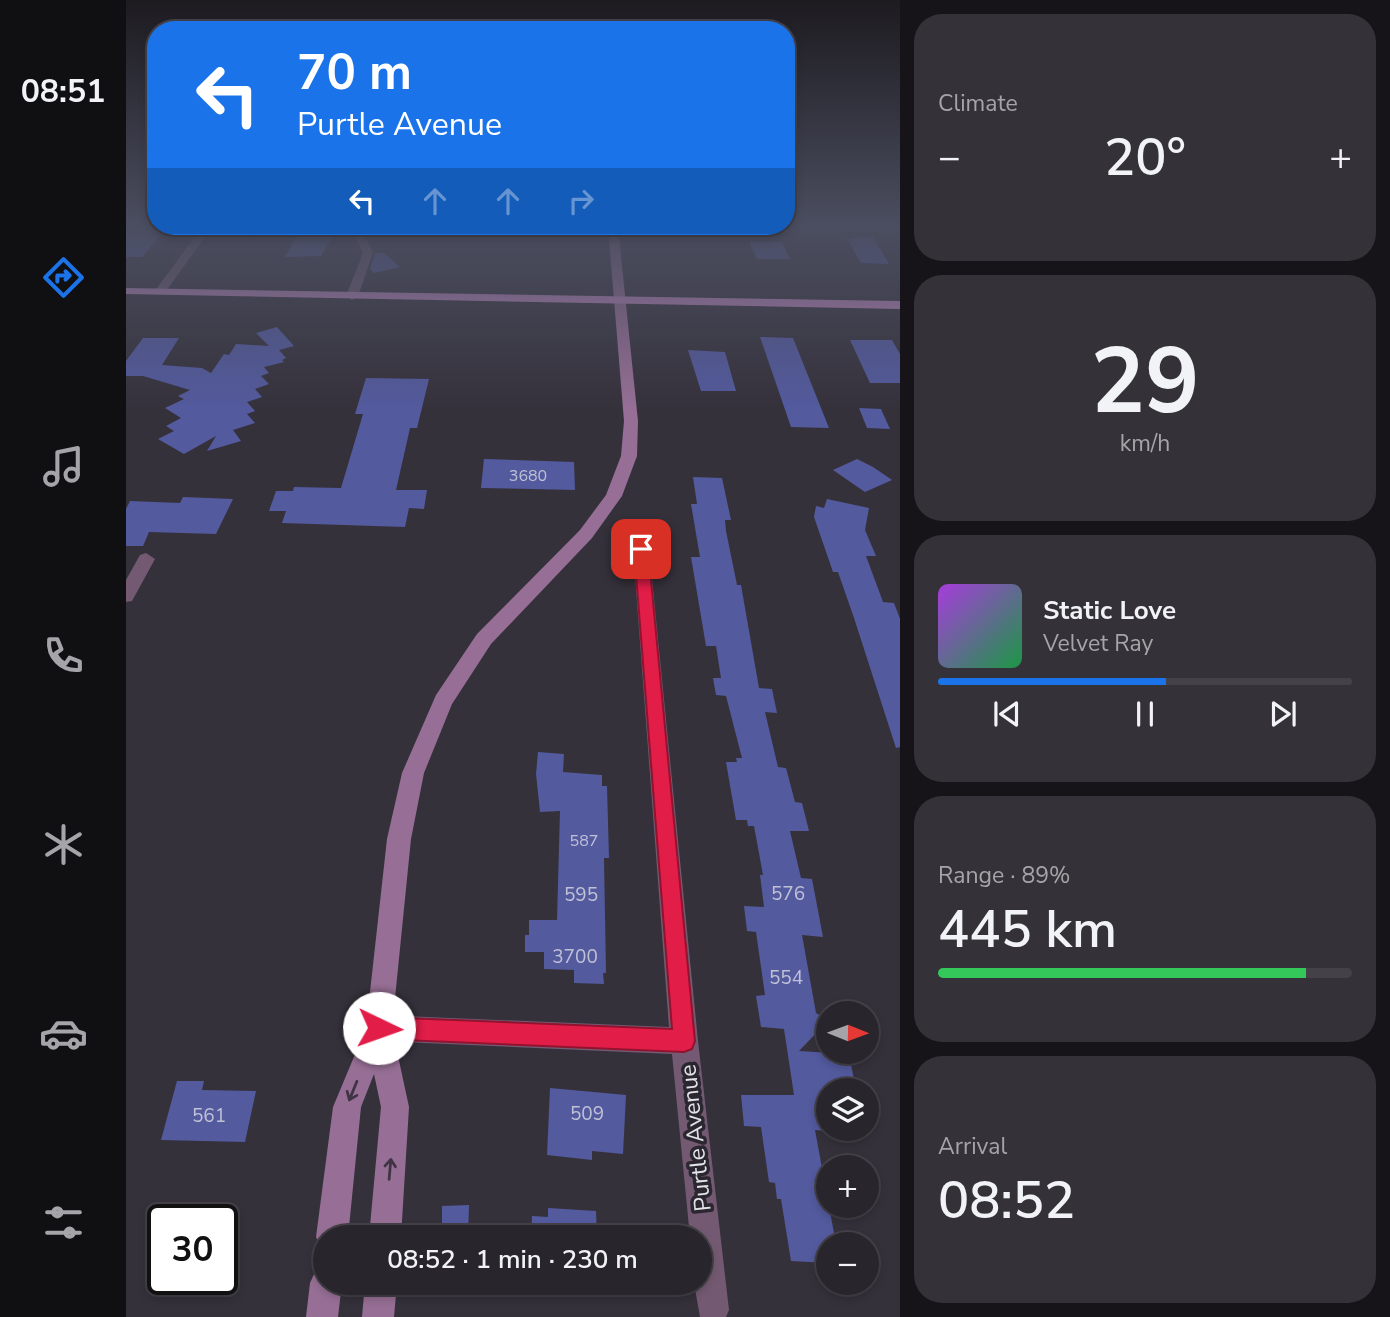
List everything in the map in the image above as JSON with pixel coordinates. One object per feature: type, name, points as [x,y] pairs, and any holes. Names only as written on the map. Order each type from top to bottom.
[{"type":"highway","points":[[126,291],[900,305]]},
{"type":"main road","points":[[333,1225],[347,1107],[379,1028],[399,839],[413,773],[443,701],[484,639],[586,534],[614,496],[629,456],[631,421],[619,288]]},
{"type":"main road","points":[[379,1028],[395,1107],[385,1225]]},
{"type":"main road","points":[[322,1317],[325,1295]]},
{"type":"main road","points":[[378,1317],[380,1295]]},
{"type":"street","points":[[160,292],[163,288]]},
{"type":"street","points":[[352,296],[355,288]]},
{"type":"street","name":"Purtle Avenue","points":[[641,549],[684,1041],[713,1310]]},
{"type":"street","points":[[126,596],[146,559]]},
{"type":"street","points":[[379,1028],[684,1041]]},
{"type":"building","points":[[277,327],[294,346],[279,350],[286,358],[282,360],[284,362],[264,367],[269,373],[261,376],[269,384],[255,389],[262,397],[247,402],[255,411],[247,414],[255,423],[233,430],[241,441],[207,451],[216,436],[184,454],[158,439],[174,431],[166,426],[181,418],[165,408],[184,399],[178,396],[190,390],[143,376],[126,376],[126,361],[143,338],[179,338],[162,365],[202,368],[211,373],[224,354],[229,355],[236,344],[269,346],[256,333]]},
{"type":"building","points":[[760,337],[793,338],[829,428],[791,427]]},
{"type":"building","points":[[850,340],[892,340],[900,354],[900,383],[870,383]]},
{"type":"building","points":[[688,350],[725,352],[736,391],[701,391]]},
{"type":"building","points":[[366,378],[429,379],[417,428],[410,428],[396,490],[427,490],[424,509],[409,508],[405,527],[282,523],[286,511],[269,511],[276,491],[293,491],[294,487],[341,488],[363,414],[355,414]]},
{"type":"building","points":[[859,408],[881,409],[890,429],[867,428]]},
{"type":"building","points":[[484,459],[574,462],[575,490],[481,488]]},
{"type":"building","points":[[857,459],[892,480],[865,492],[833,470]]},
{"type":"building","points":[[693,477],[722,478],[731,520],[725,520],[726,531],[737,585],[741,585],[759,688],[772,689],[777,713],[765,712],[778,767],[786,768],[795,802],[802,803],[809,831],[790,831],[801,878],[812,879],[823,937],[802,935],[816,1013],[816,1033],[799,1051],[816,1052],[816,1064],[851,1064],[854,1078],[816,1078],[815,1130],[820,1155],[816,1155],[816,1218],[831,1218],[834,1232],[816,1232],[816,1262],[791,1261],[781,1199],[777,1199],[775,1183],[769,1182],[761,1127],[744,1126],[741,1095],[794,1095],[784,1029],[761,1027],[756,996],[765,995],[756,932],[747,931],[744,906],[764,907],[760,875],[763,875],[754,826],[748,826],[747,820],[736,820],[726,762],[737,762],[736,758],[742,758],[726,696],[716,695],[713,678],[721,678],[716,646],[706,646],[691,557],[700,557],[691,504],[697,504]]},
{"type":"building","points":[[183,497],[233,499],[216,534],[149,532],[143,546],[126,546],[126,509],[130,501],[180,503]]},
{"type":"building","points":[[827,499],[869,508],[865,530],[876,556],[866,556],[883,602],[894,603],[900,619],[900,747],[896,748],[838,572],[833,572],[814,517],[816,506],[824,508]]},
{"type":"building","points":[[538,752],[564,754],[563,772],[602,775],[602,786],[607,786],[609,858],[604,858],[604,984],[574,983],[574,970],[544,969],[544,952],[525,952],[525,935],[529,935],[529,920],[557,920],[560,811],[540,812],[536,774]]},
{"type":"building","points":[[177,1081],[204,1081],[202,1090],[256,1091],[245,1142],[161,1140]]},
{"type":"building","points":[[550,1088],[626,1095],[623,1154],[592,1151],[592,1160],[547,1155]]},
{"type":"building","points":[[469,1205],[468,1225],[442,1225],[442,1206]]},
{"type":"building","points":[[548,1208],[596,1211],[597,1225],[532,1225],[532,1216],[548,1217]]},
{"type":"route","points":[[379,1028],[684,1041],[641,549]]}]
